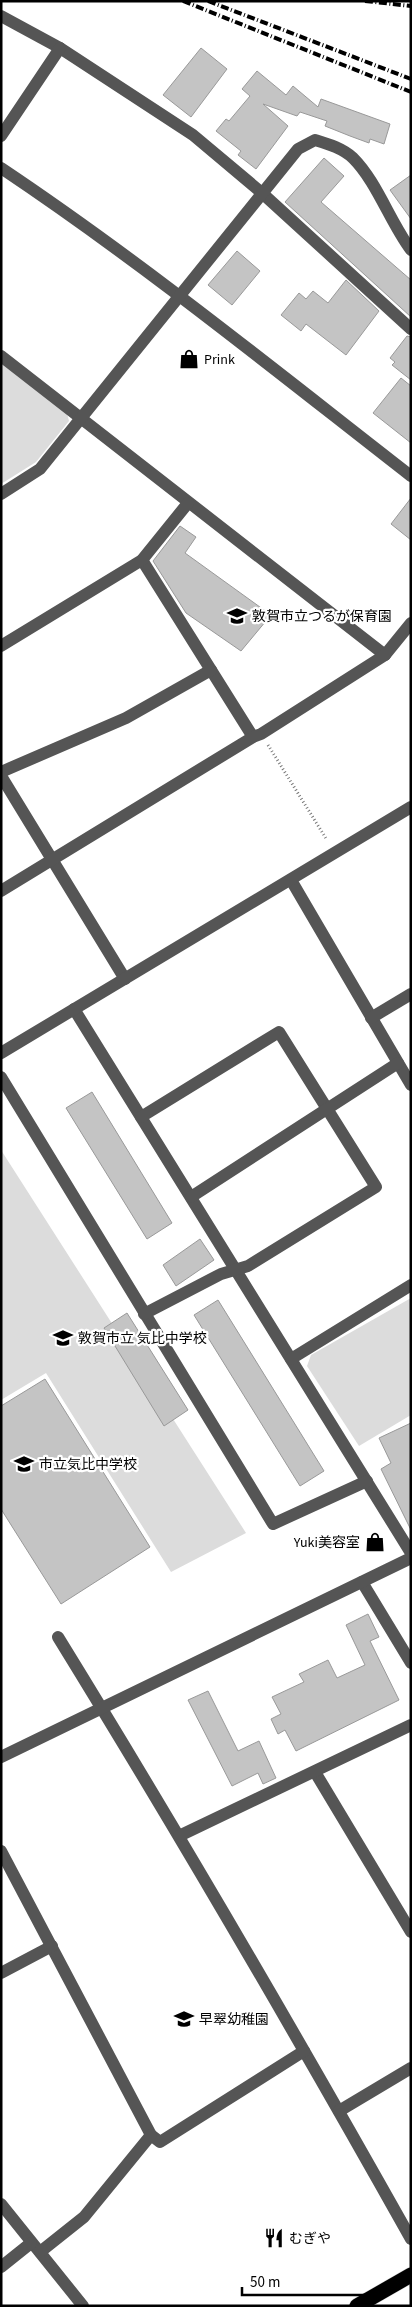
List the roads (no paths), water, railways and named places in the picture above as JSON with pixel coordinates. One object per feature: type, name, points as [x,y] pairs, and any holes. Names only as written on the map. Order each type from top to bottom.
[{"type":"highway","points":[[357,2306],[411,2275]]},
{"type":"street","points":[[1,16],[60,48],[193,135],[262,193],[411,329]]},
{"type":"street","points":[[1,136],[60,48]]},
{"type":"street","points":[[1,494],[40,469],[298,149],[315,140],[334,145],[352,158],[366,176],[408,242]]},
{"type":"street","points":[[1,168],[41,195],[178,296],[411,476]]},
{"type":"street","points":[[1,356],[385,655]]},
{"type":"street","points":[[1,646],[142,560],[188,503]]},
{"type":"street","points":[[142,560],[211,670],[257,736]]},
{"type":"street","points":[[1,891],[257,736],[385,655],[411,623]]},
{"type":"street","points":[[124,979],[1,774],[126,718],[211,670]]},
{"type":"street","points":[[1,1053],[411,807]]},
{"type":"street","points":[[291,880],[411,1085]]},
{"type":"street","points":[[371,1018],[411,994]]},
{"type":"street","points":[[74,1009],[411,1553]]},
{"type":"street","points":[[142,1117],[279,1032],[376,1187],[248,1266],[221,1274],[144,1314]]},
{"type":"street","points":[[191,1197],[398,1063]]},
{"type":"street","points":[[1,1077],[273,1524],[367,1481]]},
{"type":"street","points":[[291,1359],[411,1285]]},
{"type":"street","points":[[1,1757],[411,1558]]},
{"type":"street","points":[[362,1582],[411,1663]]},
{"type":"street","points":[[58,1637],[103,1708],[179,1836],[339,2111],[411,2240]]},
{"type":"street","points":[[179,1836],[411,1725]]},
{"type":"street","points":[[315,1772],[411,1932]]},
{"type":"street","points":[[1,1851],[151,2135],[160,2142],[304,2051]]},
{"type":"street","points":[[1,1973],[52,1946]]},
{"type":"street","points":[[339,2111],[411,2068]]},
{"type":"street","points":[[1,2267],[84,2217],[151,2135]]},
{"type":"street","points":[[1,2204],[83,2306]]},
{"type":"railway","points":[[183,1],[411,92]]},
{"type":"railway","points":[[208,1],[411,79]]},
{"type":"railway","points":[[365,1],[411,6]]},
{"type":"place","name":"Prink","points":[[189,359]]},
{"type":"place","name":"敦賀市立つるが保育園","points":[[237,616]]},
{"type":"place","name":"敦賀市立 気比中学校","points":[[63,1338]]},
{"type":"place","name":"市立気比中学校","points":[[24,1464]]},
{"type":"place","name":"Yuki美容室","points":[[375,1542]]},
{"type":"place","name":"早翠幼稚園","points":[[184,2019]]},
{"type":"place","name":"むぎや","points":[[274,2238]]}]
